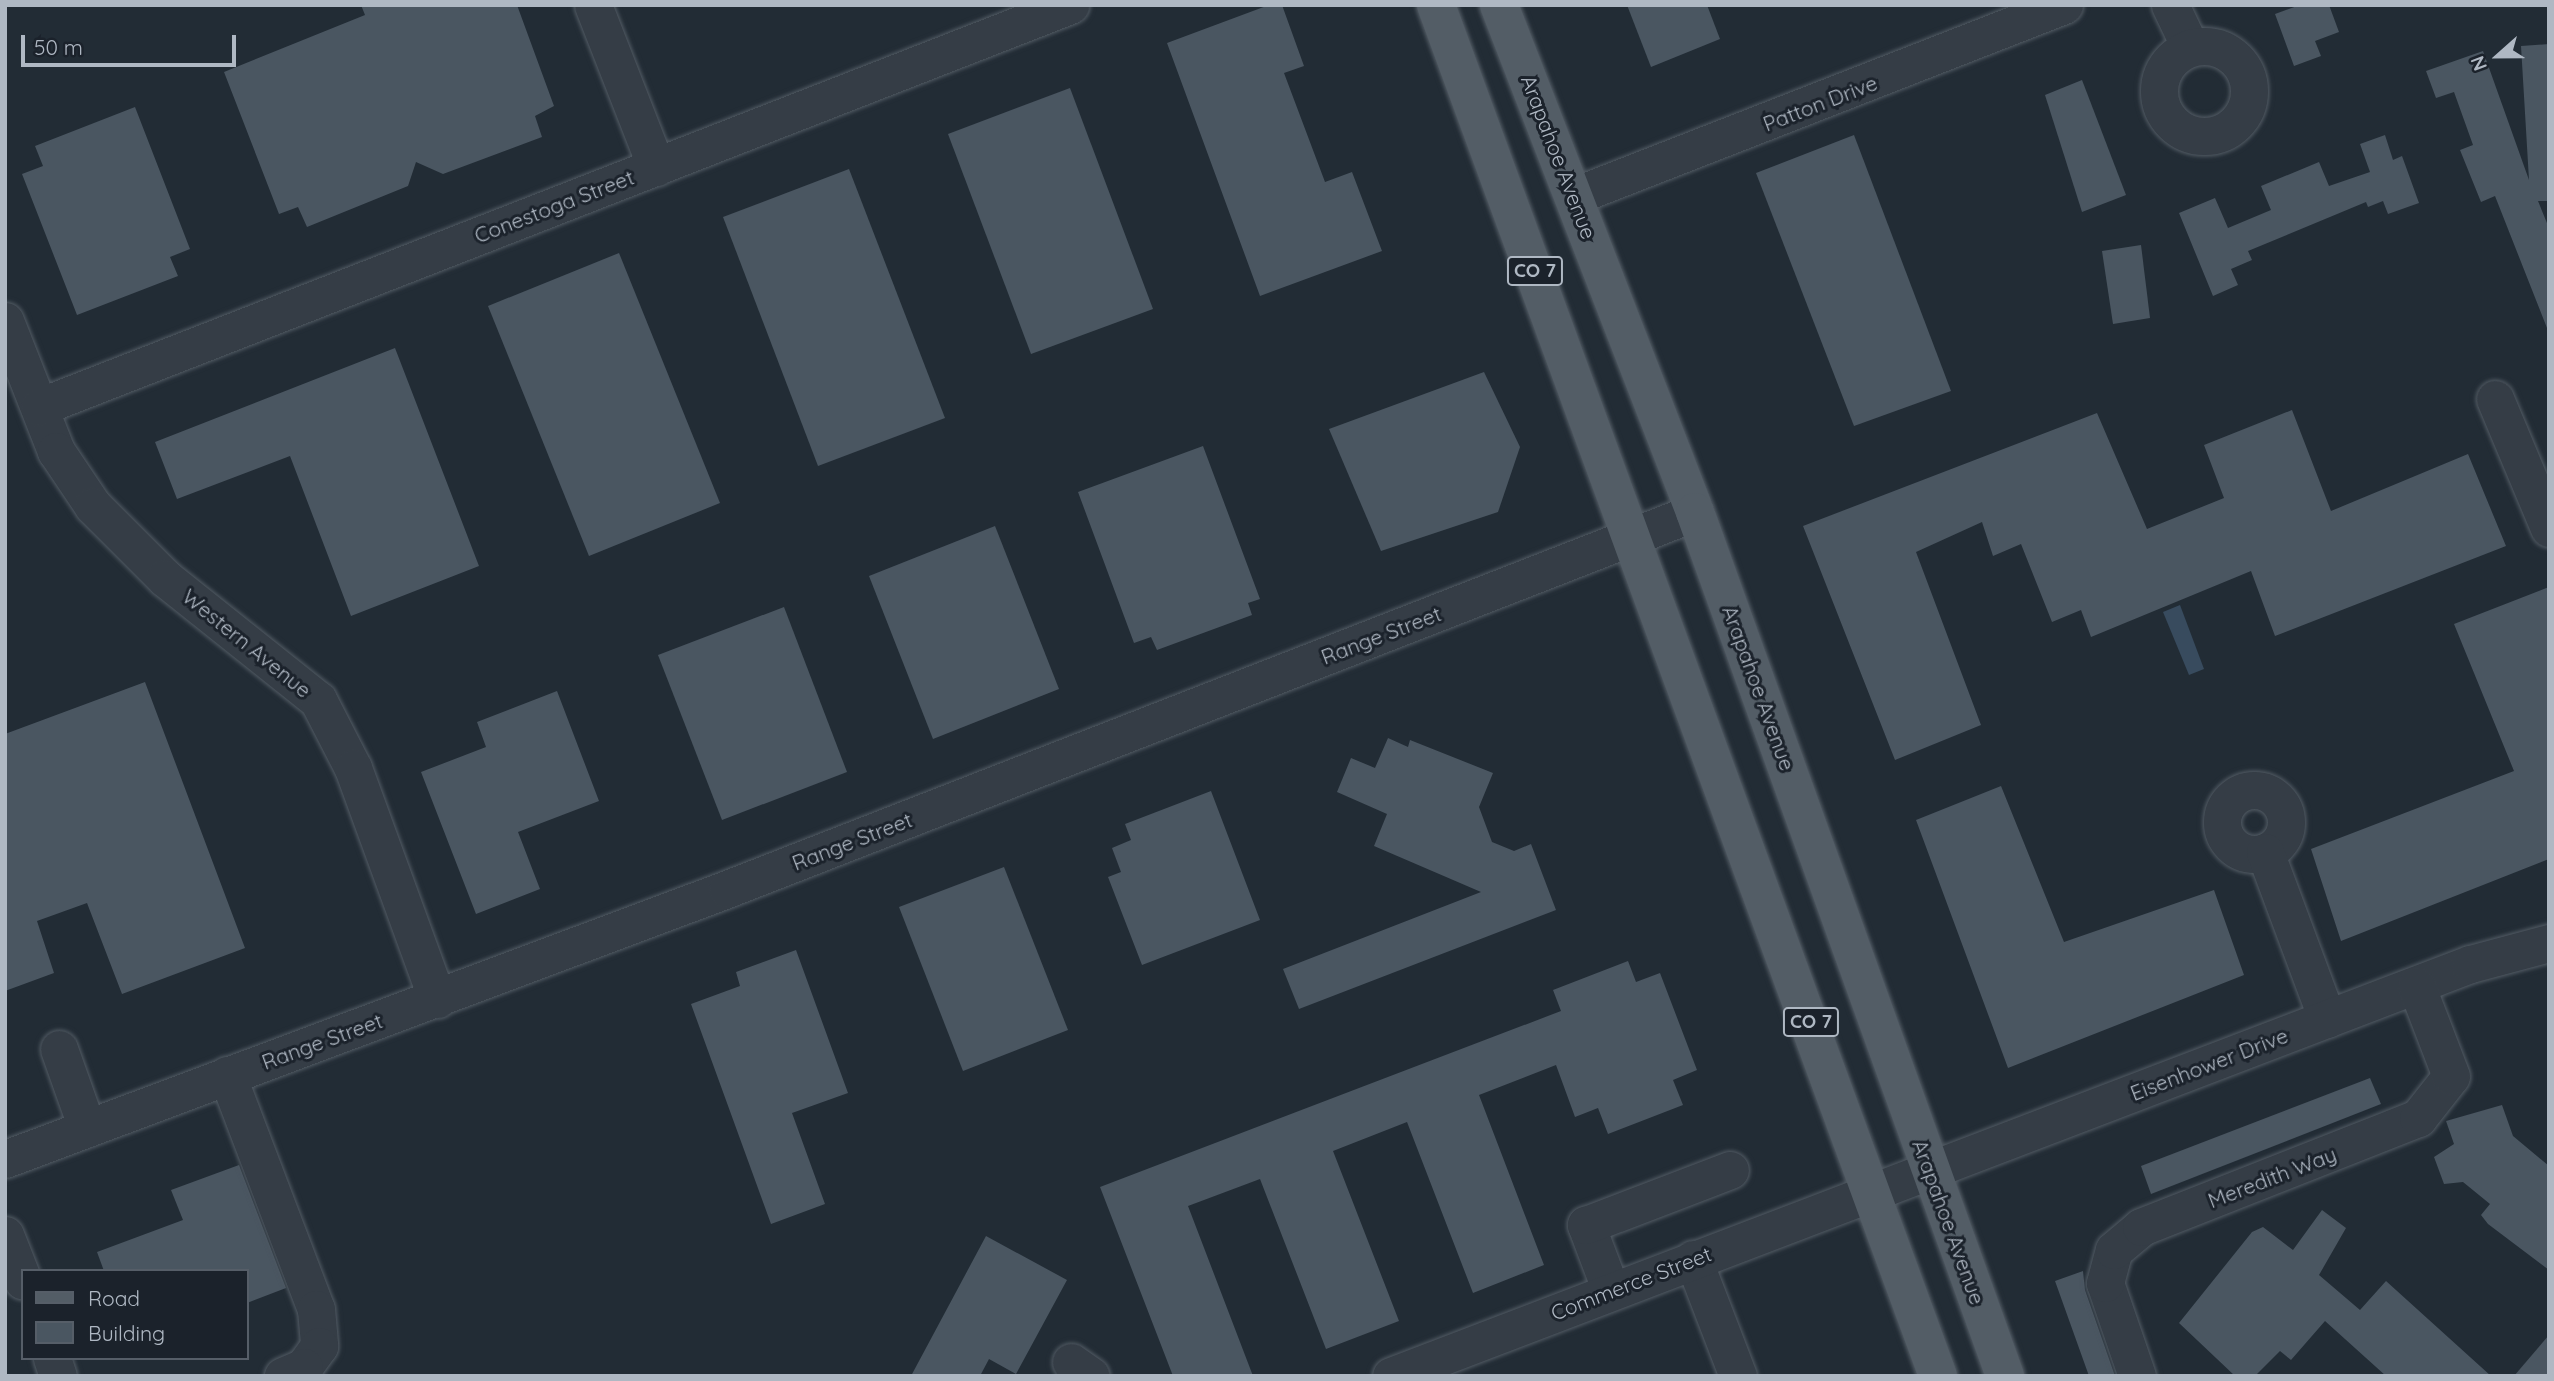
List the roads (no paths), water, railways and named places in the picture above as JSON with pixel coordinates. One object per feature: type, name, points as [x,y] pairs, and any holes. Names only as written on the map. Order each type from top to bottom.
[{"type":"main road","name":"CO 7","points":[[1436,5],[1635,536],[1938,1376]]},
{"type":"main road","name":"Arapahoe Avenue","points":[[1499,5],[1695,512],[2005,1376]]},
{"type":"street","points":[[593,5],[656,167]]},
{"type":"street","name":"Conestoga Street","points":[[38,407],[1070,5]]},
{"type":"street","name":"Patton Drive","points":[[1574,196],[2064,5]]},
{"type":"street","points":[[2170,5],[2190,47]]},
{"type":"street","name":"Western Avenue","points":[[5,321],[38,407],[75,483],[123,540],[318,700],[353,768],[437,999]]},
{"type":"street","points":[[2496,399],[2549,528]]},
{"type":"street","name":"Range Street","points":[[5,1158],[437,999],[1695,512]]},
{"type":"street","points":[[2265,852],[2327,1019]]},
{"type":"street","name":"Eisenhower Drive","points":[[1871,1191],[2416,985],[2549,943]]},
{"type":"street","name":"Meredith Way","points":[[2137,1376],[2105,1283],[2114,1250],[2141,1227],[2418,1118],[2451,1076],[2416,985]]},
{"type":"street","points":[[58,1049],[87,1128]]},
{"type":"street","points":[[227,1075],[316,1309],[319,1346],[304,1367],[283,1376]]},
{"type":"street","points":[[1611,1291],[1586,1226],[1730,1170]]},
{"type":"street","name":"Commerce Street","points":[[1391,1376],[1871,1191]]},
{"type":"street","points":[[5,1235],[21,1276]]},
{"type":"street","points":[[1693,1259],[1738,1376]]},
{"type":"water","points":[[2180,605],[2204,669],[2189,675],[2163,612]]}]
